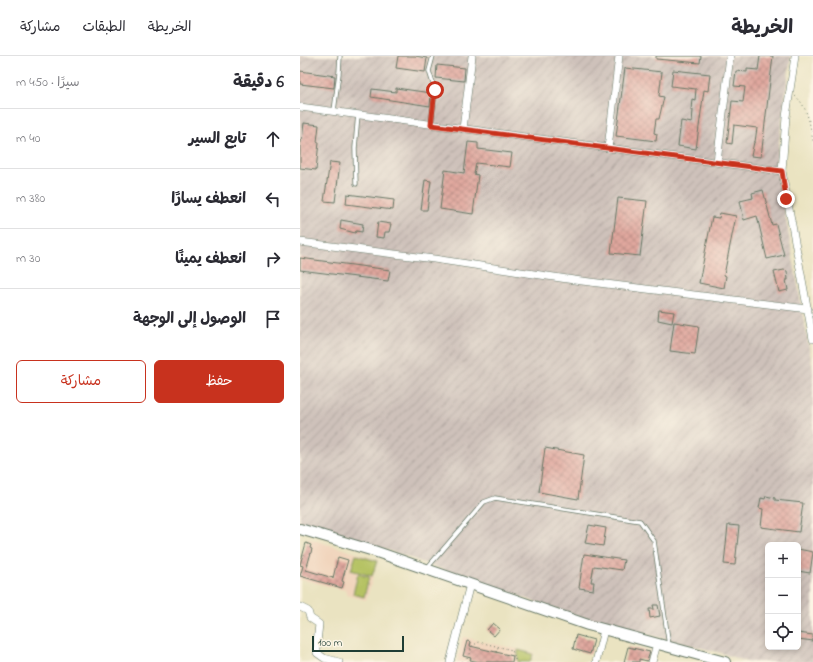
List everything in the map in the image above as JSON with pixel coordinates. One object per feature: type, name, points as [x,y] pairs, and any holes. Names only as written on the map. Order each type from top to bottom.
[{"type":"street","points":[[463,129],[472,56]]},
{"type":"street","points":[[608,148],[619,56]]},
{"type":"street","points":[[717,162],[730,56]]},
{"type":"street","points":[[795,56],[782,171],[813,339]]},
{"type":"street","points":[[300,107],[782,171]]},
{"type":"street","points":[[300,242],[434,259],[574,280],[808,309]]},
{"type":"street","points":[[300,529],[374,550],[588,625],[670,647],[699,659],[725,662]]},
{"type":"street","points":[[450,662],[470,584]]},
{"type":"street","points":[[300,607],[308,611],[310,618],[319,624],[317,653],[324,660],[339,662]]},
{"type":"street","points":[[596,662],[604,630]]},
{"type":"street","points":[[652,662],[657,644]]},
{"type":"lane","points":[[334,111],[340,56]]},
{"type":"lane","points":[[431,125],[435,90],[429,71],[433,56]]},
{"type":"lane","points":[[356,184],[355,148],[358,114]]},
{"type":"lane","points":[[426,569],[484,502],[495,498],[640,521],[654,541],[670,647]]},
{"type":"path","points":[[790,92],[800,100],[808,115],[813,141]]},
{"type":"path","points":[[468,662],[472,646],[479,642],[512,650],[515,662]]},
{"type":"path","points":[[496,652],[498,646]]},
{"type":"path","points":[[466,648],[471,649]]},
{"type":"shaded area","points":[[300,56],[791,56],[776,163],[813,370],[813,662],[747,662],[721,653],[575,616],[322,527],[300,522]]},
{"type":"shaded area","points":[[307,538],[378,560],[366,600],[347,595],[345,590],[300,579],[300,565]]},
{"type":"shaded area","points":[[463,637],[534,653],[531,662],[457,662]]},
{"type":"green space","points":[[356,555],[377,561],[372,576],[351,570]]},
{"type":"green space","points":[[358,574],[369,577],[364,597],[353,594]]},
{"type":"green space","points":[[518,650],[533,654],[530,662],[518,662]]},
{"type":"building","points":[[398,56],[427,58],[425,72],[396,68]]},
{"type":"building","points":[[656,56],[701,56],[700,63],[656,59]]},
{"type":"building","points":[[760,56],[773,56],[761,157],[751,156],[757,128],[734,125],[732,144],[727,143],[732,101],[743,102],[745,87],[734,86],[736,71],[747,72],[747,69],[758,70]]},
{"type":"building","points":[[437,65],[465,68],[464,81],[436,78]]},
{"type":"building","points":[[625,68],[662,72],[659,96],[664,97],[659,119],[656,119],[654,133],[657,134],[656,141],[616,136]]},
{"type":"building","points":[[673,70],[710,74],[708,91],[704,90],[696,149],[678,146],[681,121],[692,123],[692,99],[695,100],[696,89],[671,86]]},
{"type":"building","points":[[300,71],[335,76],[334,88],[300,84]]},
{"type":"building","points":[[396,88],[431,93],[430,106],[371,97],[372,89],[396,92]]},
{"type":"building","points":[[304,123],[319,125],[316,170],[300,168],[300,140],[302,140]]},
{"type":"building","points":[[468,142],[478,143],[478,149],[512,153],[510,167],[476,163],[474,174],[478,175],[473,214],[440,209],[445,170],[464,173]]},
{"type":"building","points":[[330,162],[340,163],[335,202],[324,201]]},
{"type":"building","points":[[425,180],[431,181],[427,210],[421,210]]},
{"type":"building","points":[[763,190],[772,225],[776,224],[784,255],[767,259],[757,216],[744,220],[740,201],[753,198],[752,193]]},
{"type":"building","points":[[347,194],[394,200],[393,210],[346,204]]},
{"type":"building","points":[[618,198],[647,201],[640,256],[611,253]]},
{"type":"building","points":[[720,213],[736,216],[724,275],[726,276],[724,288],[699,283],[712,217],[719,218]]},
{"type":"building","points":[[341,220],[363,224],[362,232],[356,231],[355,233],[340,229]]},
{"type":"building","points":[[378,222],[391,224],[389,232],[385,232],[384,238],[376,237]]},
{"type":"building","points":[[300,258],[390,270],[388,281],[300,270]]},
{"type":"building","points":[[784,270],[787,271],[788,280],[786,280],[788,290],[779,292],[774,272]]},
{"type":"building","points":[[659,310],[674,312],[672,323],[658,320]]},
{"type":"building","points":[[674,322],[699,326],[695,354],[670,351]]},
{"type":"building","points":[[545,448],[584,455],[578,499],[539,492]]},
{"type":"building","points":[[766,496],[775,498],[775,500],[803,503],[799,532],[761,527],[763,509],[759,508],[761,498],[765,499]]},
{"type":"building","points":[[589,525],[606,528],[603,546],[585,543]]},
{"type":"building","points":[[728,525],[739,526],[735,565],[724,564]]},
{"type":"building","points":[[306,543],[311,545],[310,548],[312,549],[306,570],[333,578],[338,557],[348,560],[342,581],[344,582],[342,588],[300,576],[303,566],[300,565]]},
{"type":"building","points":[[801,550],[813,552],[810,573],[801,572]]},
{"type":"building","points":[[584,554],[624,560],[622,570],[594,566],[591,582],[594,582],[593,590],[579,588]]},
{"type":"building","points":[[653,605],[658,605],[660,616],[650,618],[649,609],[654,609]]},
{"type":"building","points":[[493,623],[500,629],[494,636],[487,630]]},
{"type":"building","points":[[801,633],[813,635],[813,641],[801,639]]},
{"type":"building","points":[[576,635],[594,640],[590,654],[573,649]]},
{"type":"building","points":[[467,641],[471,642],[470,646],[513,656],[512,662],[480,662],[470,660],[471,658],[463,656]]},
{"type":"building","points":[[628,647],[650,652],[647,661],[639,659],[639,662],[624,662]]},
{"type":"route","points":[[435,90],[431,125],[782,171],[786,199]]}]
